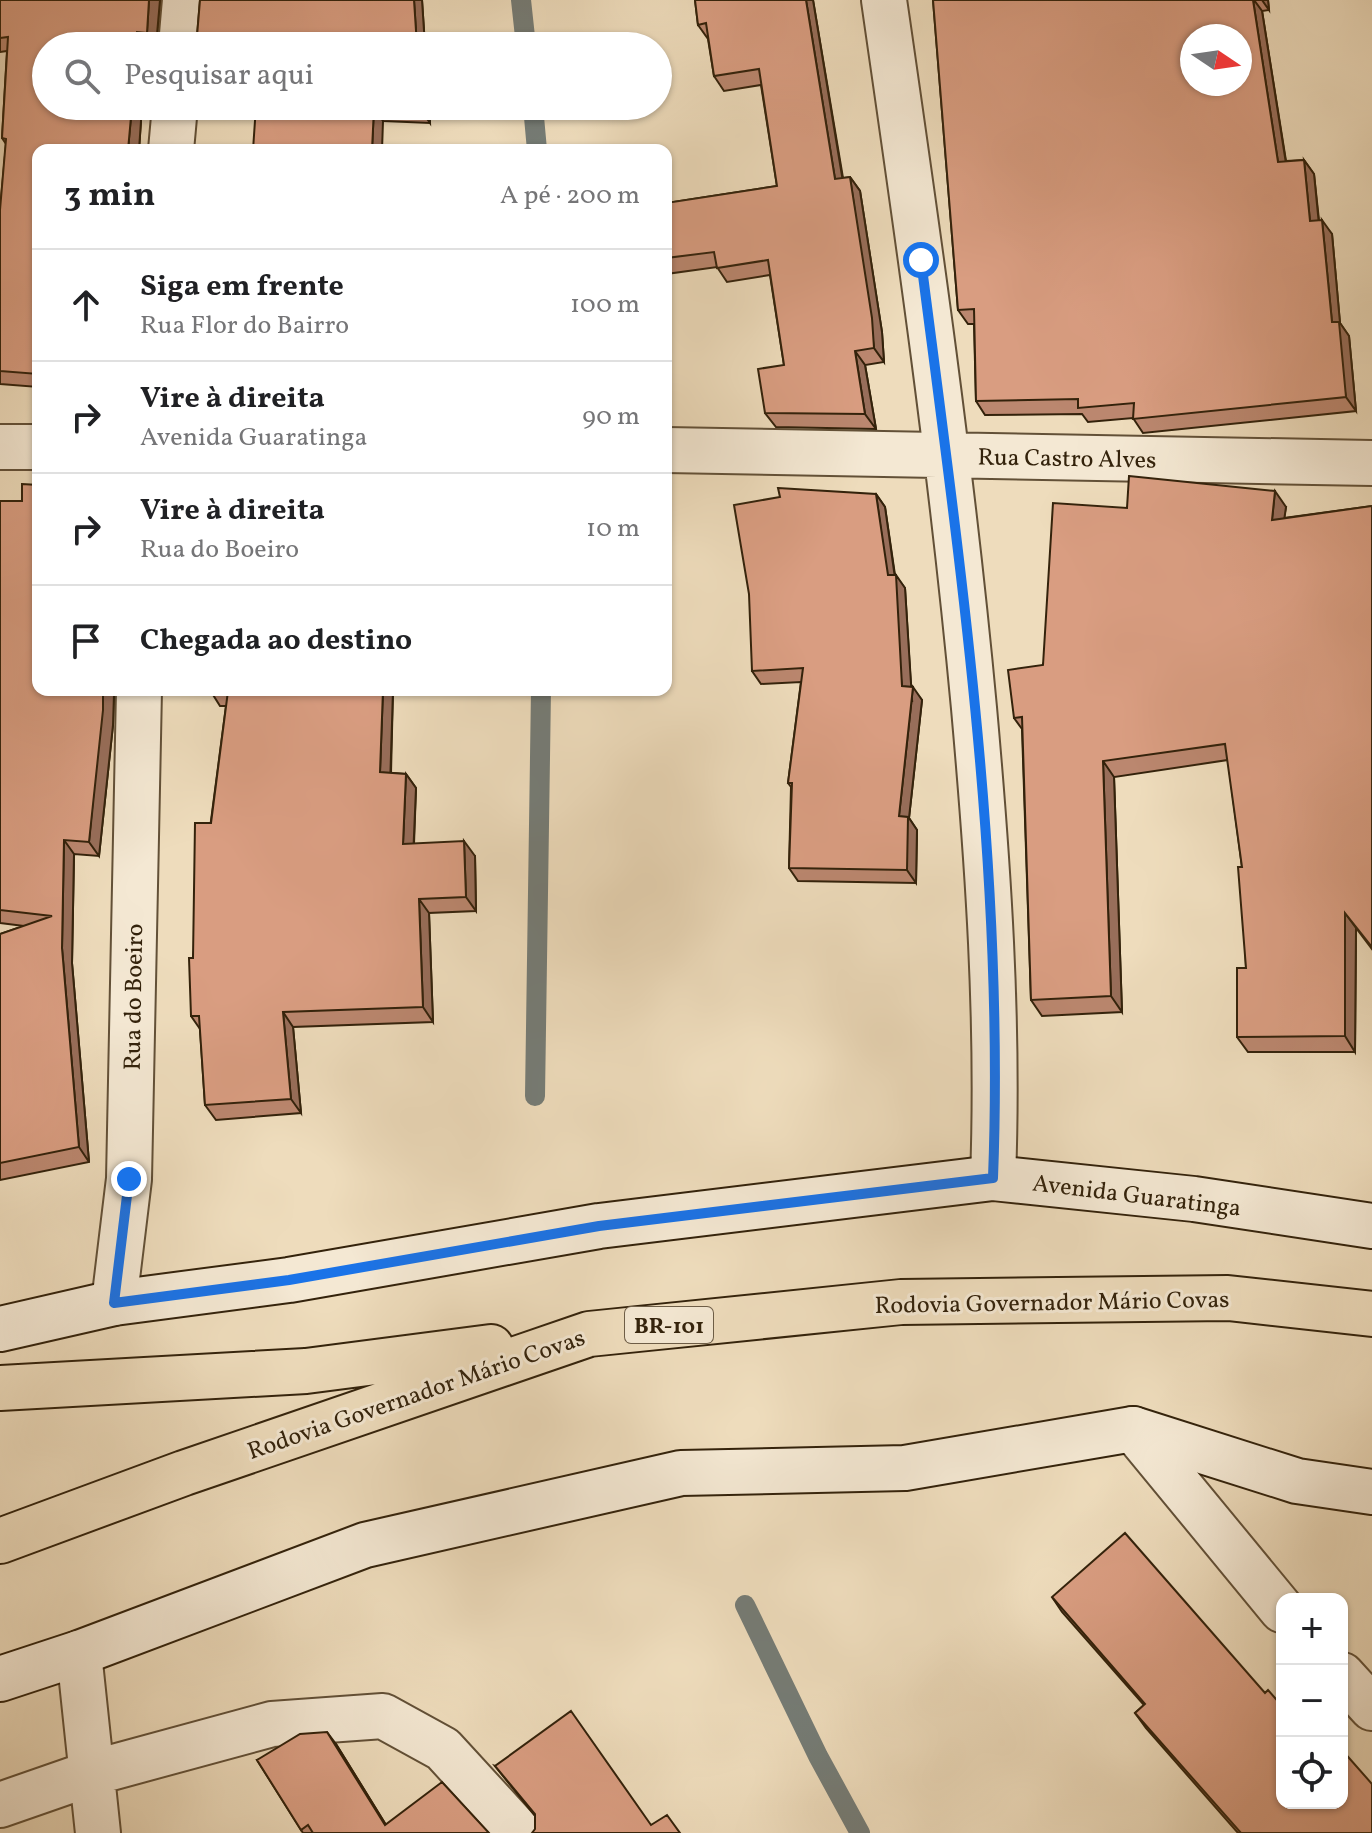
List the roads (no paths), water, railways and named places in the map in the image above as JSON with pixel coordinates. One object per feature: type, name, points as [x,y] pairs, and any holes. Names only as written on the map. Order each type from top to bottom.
[{"type":"highway","name":"Rodovia Governador Mário Covas","points":[[0,1541],[184,1473],[589,1334],[901,1302],[1228,1298],[1372,1314]]},
{"type":"highway","points":[[0,1388],[306,1371],[589,1334]]},
{"type":"street","points":[[182,32],[185,0]]},
{"type":"street","points":[[884,0],[946,456],[987,849],[997,1087],[993,1178]]},
{"type":"street","points":[[172,144],[174,120]]},
{"type":"street","points":[[0,447],[32,447]]},
{"type":"street","name":"Rua Castro Alves","points":[[672,450],[1372,463]]},
{"type":"street","name":"Rua do Boeiro","points":[[114,1303],[129,1179],[139,696]]},
{"type":"street","name":"Avenida Guaratinga","points":[[0,1329],[114,1303],[289,1280],[599,1226],[993,1178],[1194,1199],[1372,1226]]},
{"type":"street","points":[[1133,1429],[1276,1603]]},
{"type":"street","points":[[0,1679],[79,1653],[365,1545],[681,1473],[905,1468],[1133,1429],[1297,1481],[1372,1492]]},
{"type":"street","points":[[79,1653],[98,1833]]},
{"type":"street","points":[[1348,1682],[1372,1708]]},
{"type":"street","points":[[0,1805],[92,1773],[272,1724],[383,1716],[443,1749],[520,1833]]},
{"type":"waterway","points":[[521,0],[524,32]]},
{"type":"waterway","points":[[534,120],[536,144]]},
{"type":"waterway","points":[[535,1096],[541,696]]},
{"type":"waterway","points":[[745,1605],[818,1756],[860,1833]]}]
